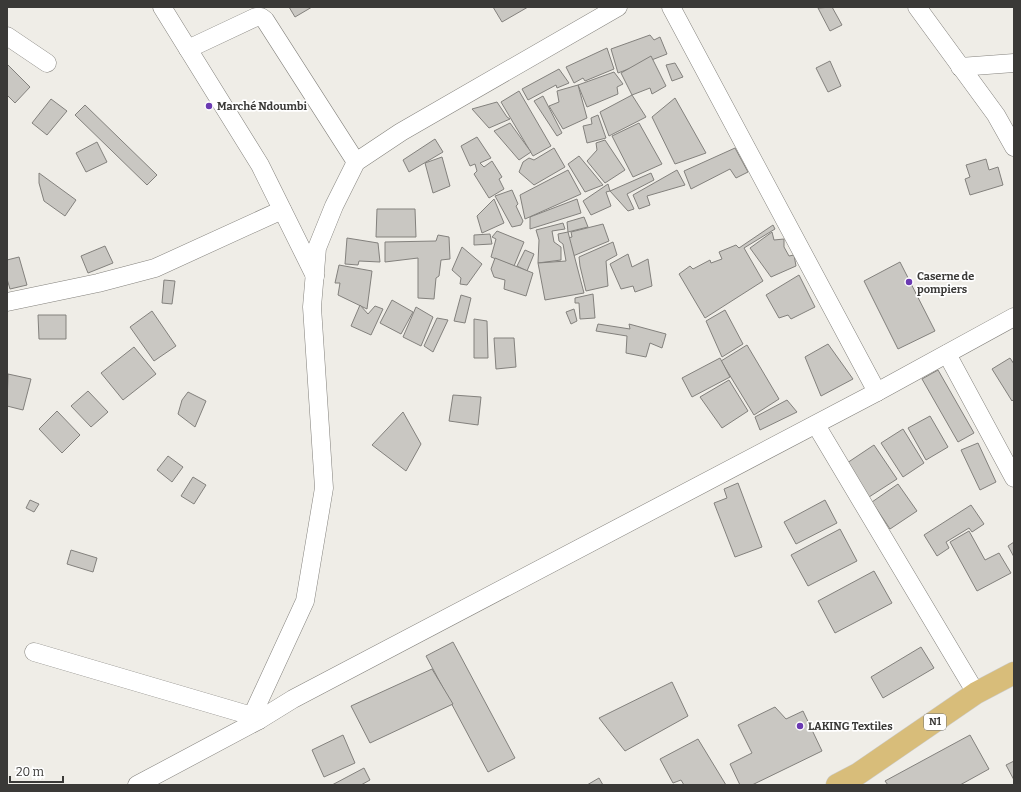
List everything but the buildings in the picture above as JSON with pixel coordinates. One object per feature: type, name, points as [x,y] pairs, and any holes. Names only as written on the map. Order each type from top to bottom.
[{"type":"highway","name":"N1","points":[[837,785],[858,774],[976,693],[1014,673]]},
{"type":"street","points":[[162,7],[260,165],[315,277]]},
{"type":"street","points":[[255,718],[305,601],[324,488],[312,307],[317,248],[334,206],[356,162],[400,132],[618,7]]},
{"type":"street","points":[[671,7],[877,392]]},
{"type":"street","points":[[917,7],[996,116],[1014,147]]},
{"type":"street","points":[[188,49],[256,17],[261,17],[265,20],[356,162]]},
{"type":"street","points":[[7,36],[47,62]]},
{"type":"street","points":[[960,67],[1014,63]]},
{"type":"street","points":[[7,302],[98,283],[155,268],[282,210]]},
{"type":"street","points":[[137,785],[255,718],[816,425],[1014,317]]},
{"type":"street","points":[[947,354],[1014,478]]},
{"type":"street","points":[[816,425],[976,693]]},
{"type":"street","points":[[34,652],[255,718]]},
{"type":"place","name":"Marché Ndoumbi","points":[[209,106]]},
{"type":"place","name":"Caserne de pompiers","points":[[909,282]]},
{"type":"place","name":"LAKING Textiles","points":[[800,726]]}]
